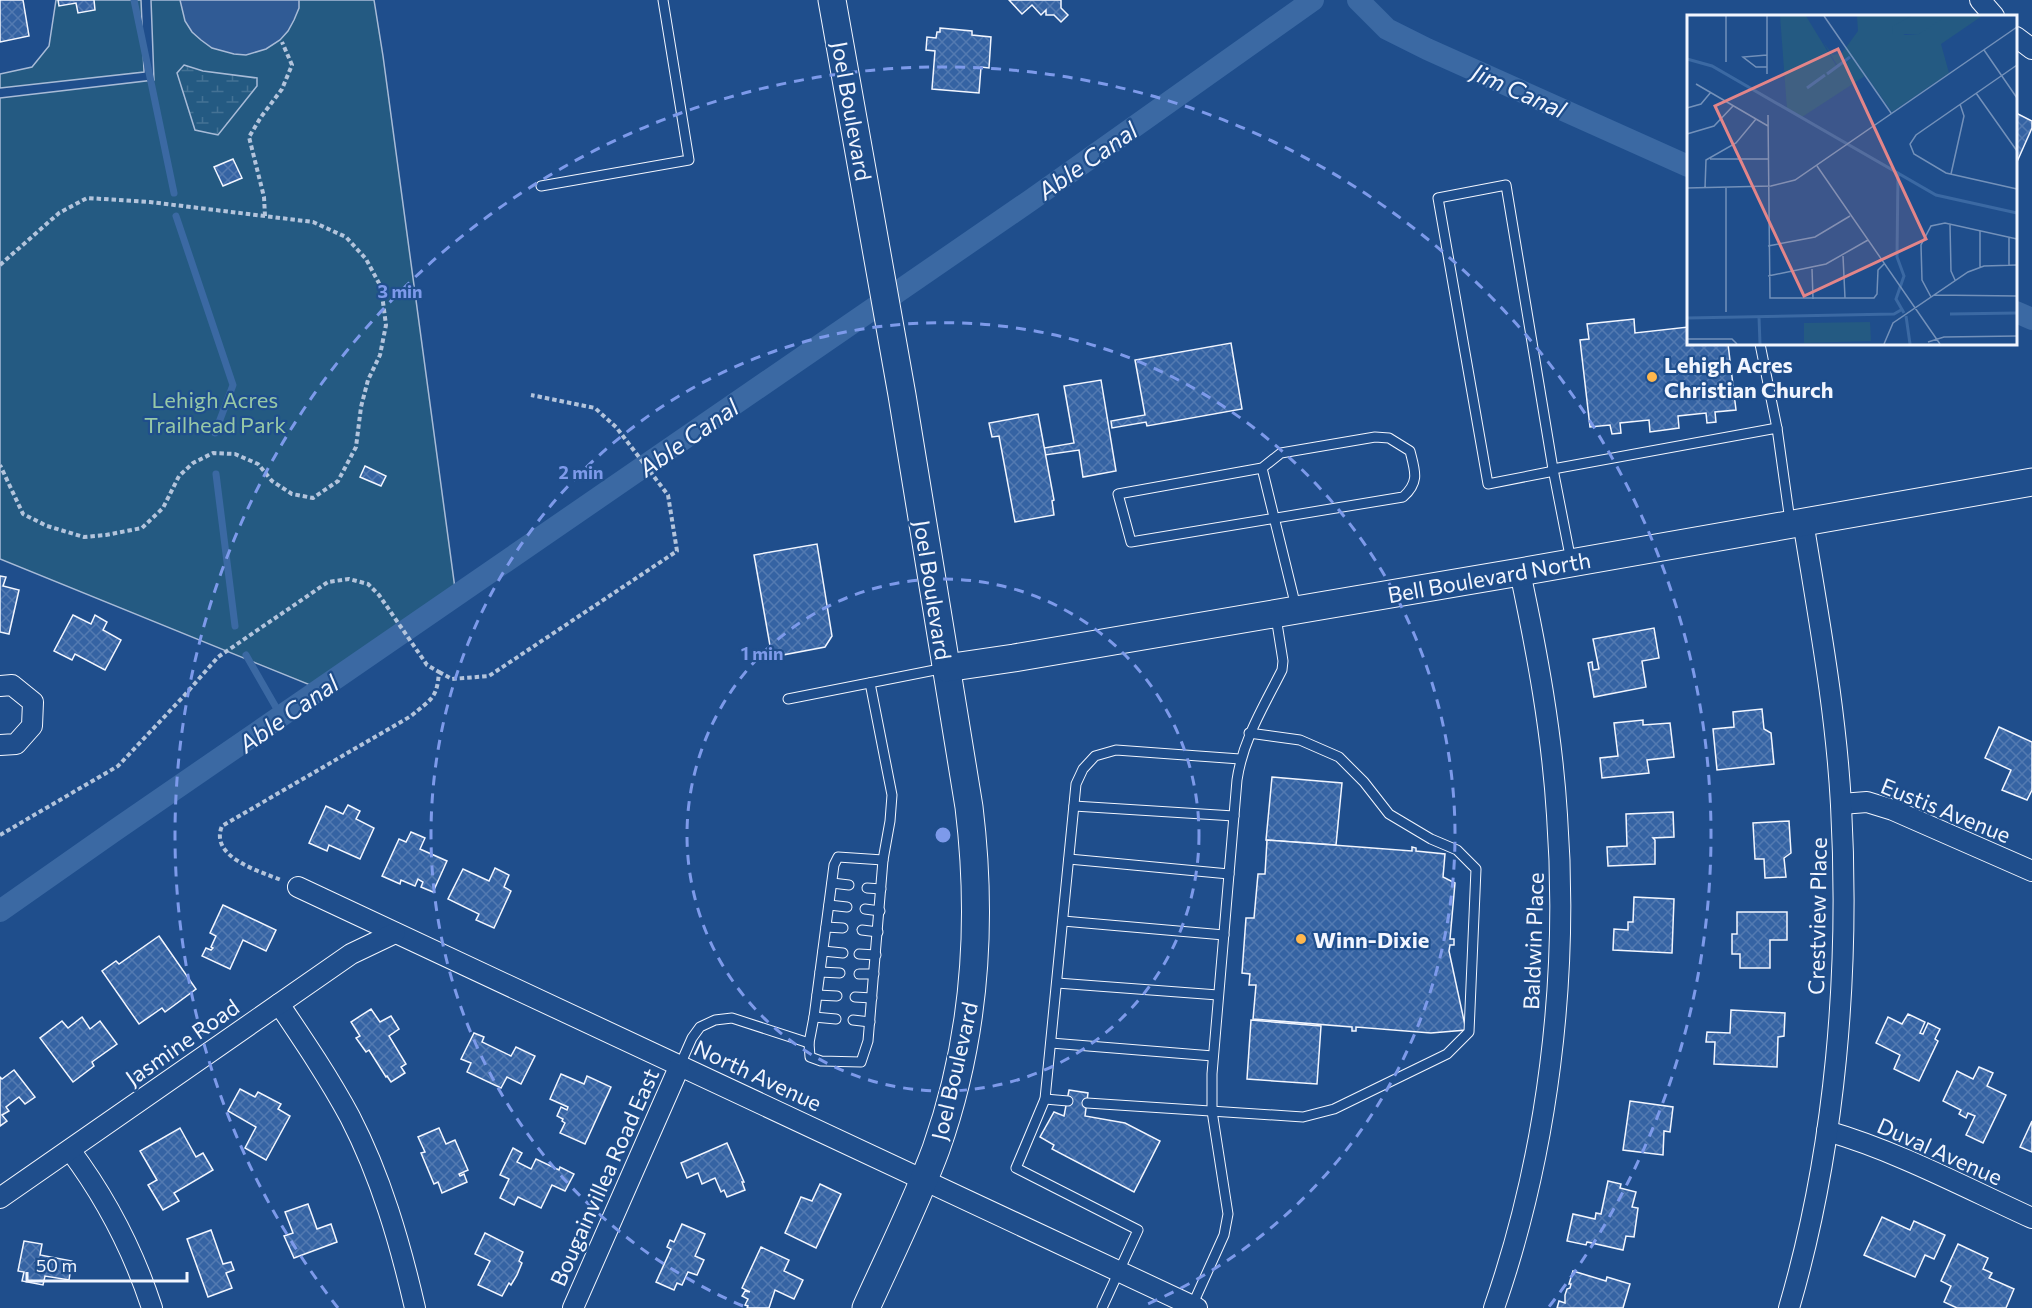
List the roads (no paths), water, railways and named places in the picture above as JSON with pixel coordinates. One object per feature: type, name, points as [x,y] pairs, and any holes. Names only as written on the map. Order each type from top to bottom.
[{"type":"main road","name":"Joel Boulevard","points":[[832,0],[893,342],[946,668],[973,841],[977,909],[974,977],[966,1036],[952,1095],[924,1179],[866,1308]]},
{"type":"main road","name":"Bell Boulevard North","points":[[946,668],[1520,572],[2032,482]]},
{"type":"street","points":[[1980,0],[1993,15]]},
{"type":"street","points":[[2017,38],[2032,49]]},
{"type":"street","name":"Crestview Place","points":[[1789,1308],[1821,1171],[1827,1131],[1841,989],[1844,926],[1841,804],[1834,721],[1797,523]]},
{"type":"street","name":"Baldwin Place","points":[[1494,1308],[1524,1207],[1537,1144],[1551,1056],[1559,970],[1560,888],[1557,814],[1550,737],[1537,655],[1520,572]]},
{"type":"street","points":[[0,686],[12,685],[33,702],[32,726],[16,744],[0,745]]},
{"type":"street","name":"Eustis Avenue","points":[[1841,804],[1868,802],[1893,810],[2032,871]]},
{"type":"street","name":"North Avenue","points":[[298,887],[924,1179],[1188,1306]]},
{"type":"street","name":"Jasmine Road","points":[[0,1198],[351,954],[395,933]]},
{"type":"street","points":[[279,1004],[315,1057],[350,1118],[372,1167],[393,1223],[415,1308]]},
{"type":"street","name":"Bougainvillea Road East","points":[[573,1308],[680,1065]]},
{"type":"street","name":"Duval Avenue","points":[[1827,1131],[1923,1168],[2032,1218]]},
{"type":"street","points":[[70,1150],[89,1176],[121,1231],[142,1275],[152,1308]]},
{"type":"lane","points":[[541,186],[689,160],[663,0]]},
{"type":"lane","points":[[1571,563],[1553,469],[1506,185],[1438,198],[1488,484],[1549,472],[1553,469],[1777,428]]},
{"type":"lane","points":[[1760,345],[1797,523]]},
{"type":"lane","points":[[1375,436],[1389,438],[1410,452],[1416,473],[1412,489],[1403,496],[1131,542],[1118,494],[1262,468],[1281,453],[1375,436]]},
{"type":"lane","points":[[1188,1306],[1224,1235],[1228,1214],[1212,1111],[1213,1056],[1240,759],[1249,733],[1282,670],[1283,661],[1286,612],[1274,518],[1262,468]]},
{"type":"lane","points":[[788,699],[946,668]]},
{"type":"lane","points":[[870,683],[892,795],[883,860],[868,1041],[861,1062],[821,1061],[810,1057],[809,1043],[834,865],[838,857],[883,860]]},
{"type":"lane","points":[[1087,1103],[1303,1117],[1334,1109],[1447,1054],[1469,1032],[1476,869],[1457,850],[1431,839],[1389,814],[1364,782],[1339,758],[1300,740],[1249,733]]},
{"type":"lane","points":[[1102,1308],[1138,1230],[1016,1168],[1045,1099],[1076,784],[1083,769],[1095,756],[1116,750],[1240,759]]},
{"type":"lane","points":[[1074,806],[1234,816]]},
{"type":"lane","points":[[1069,859],[1229,874]]},
{"type":"lane","points":[[832,883],[849,885]]},
{"type":"lane","points":[[867,888],[881,889]]},
{"type":"lane","points":[[829,905],[847,907]]},
{"type":"lane","points":[[865,909],[880,910]]},
{"type":"lane","points":[[1063,921],[1224,935]]},
{"type":"lane","points":[[826,927],[843,928]]},
{"type":"lane","points":[[862,930],[878,932]]},
{"type":"lane","points":[[823,951],[843,953]]},
{"type":"lane","points":[[859,954],[876,955]]},
{"type":"lane","points":[[820,972],[840,973]]},
{"type":"lane","points":[[859,974],[874,974]]},
{"type":"lane","points":[[1057,983],[1218,995]]},
{"type":"lane","points":[[817,995],[837,996]]},
{"type":"lane","points":[[855,997],[872,998]]},
{"type":"lane","points":[[814,1017],[836,1019]]},
{"type":"lane","points":[[680,1065],[692,1038],[700,1027],[715,1020],[732,1018],[809,1043]]},
{"type":"lane","points":[[853,1020],[870,1022]]},
{"type":"lane","points":[[1051,1043],[1213,1056]]},
{"type":"lane","points":[[1045,1099],[1068,1101]]},
{"type":"waterway","points":[[134,0],[174,193]]},
{"type":"waterway","name":"Able Canal","points":[[0,911],[1031,200],[1313,0]]},
{"type":"waterway","name":"Jim Canal","points":[[1358,0],[1387,29],[1687,166]]},
{"type":"waterway","points":[[176,216],[233,385],[215,433]]},
{"type":"waterway","name":"Jim Canal","points":[[2017,312],[2032,319]]},
{"type":"waterway","points":[[216,474],[235,626]]},
{"type":"waterway","points":[[246,655],[281,716]]},
{"type":"place","name":"Lehigh Acres Christian Church","points":[[1652,377]]},
{"type":"place","name":"Winn-Dixie","points":[[1301,939]]},
{"type":"park label","name":"Lehigh Acres Trailhead Park","points":[[215,412]]}]
